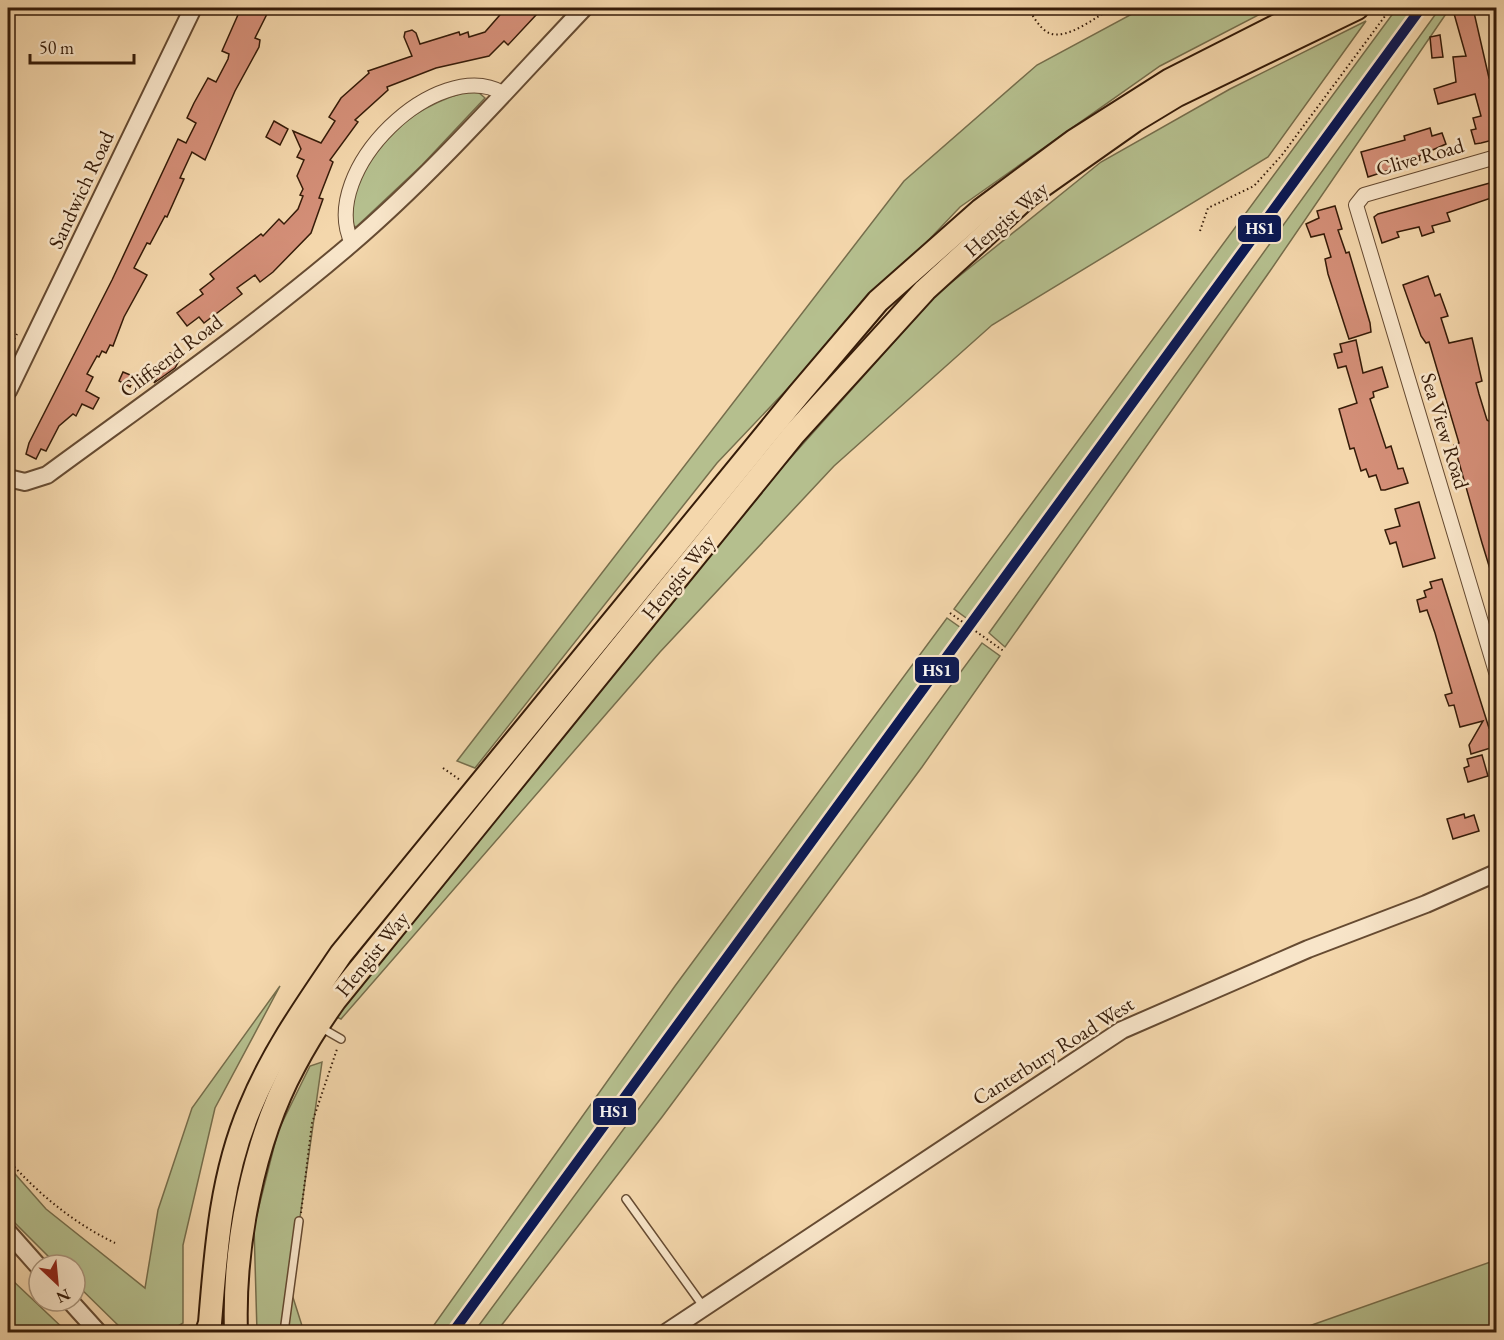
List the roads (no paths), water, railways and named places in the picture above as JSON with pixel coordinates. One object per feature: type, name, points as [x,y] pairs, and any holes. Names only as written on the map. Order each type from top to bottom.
[{"type":"highway","name":"Hengist Way","points":[[207,1332],[217,1238],[230,1171],[249,1110],[273,1059],[340,954],[798,394],[878,301],[981,210],[1074,141],[1170,80],[1312,8]]},
{"type":"highway","name":"Hengist Way","points":[[236,1332],[237,1269],[243,1225],[256,1167],[293,1068],[334,1000],[794,434],[925,290],[1029,195],[1134,121],[1177,95],[1357,8]]},
{"type":"street","name":"Sandwich Road","points":[[8,391],[192,8]]},
{"type":"street","name":"Cliffsend Road","points":[[8,478],[25,482],[47,475],[200,363],[352,243],[421,180],[584,8]]},
{"type":"street","points":[[352,243],[345,230],[345,210],[352,181],[366,153],[387,129],[411,108],[435,96],[465,87],[491,86],[503,93]]},
{"type":"street","name":"Clive Road","points":[[1357,202],[1364,195],[1497,157]]},
{"type":"street","name":"Sea View Road","points":[[1357,202],[1356,209],[1497,672]]},
{"type":"street","name":"Canterbury Road West","points":[[667,1332],[1122,1030],[1308,949],[1426,904],[1497,873]]},
{"type":"street","points":[[8,1232],[27,1253]]},
{"type":"street","points":[[81,1313],[98,1332]]},
{"type":"lane","points":[[318,1026],[341,1040]]},
{"type":"lane","points":[[626,1199],[704,1308]]},
{"type":"lane","points":[[284,1332],[299,1221]]}]
